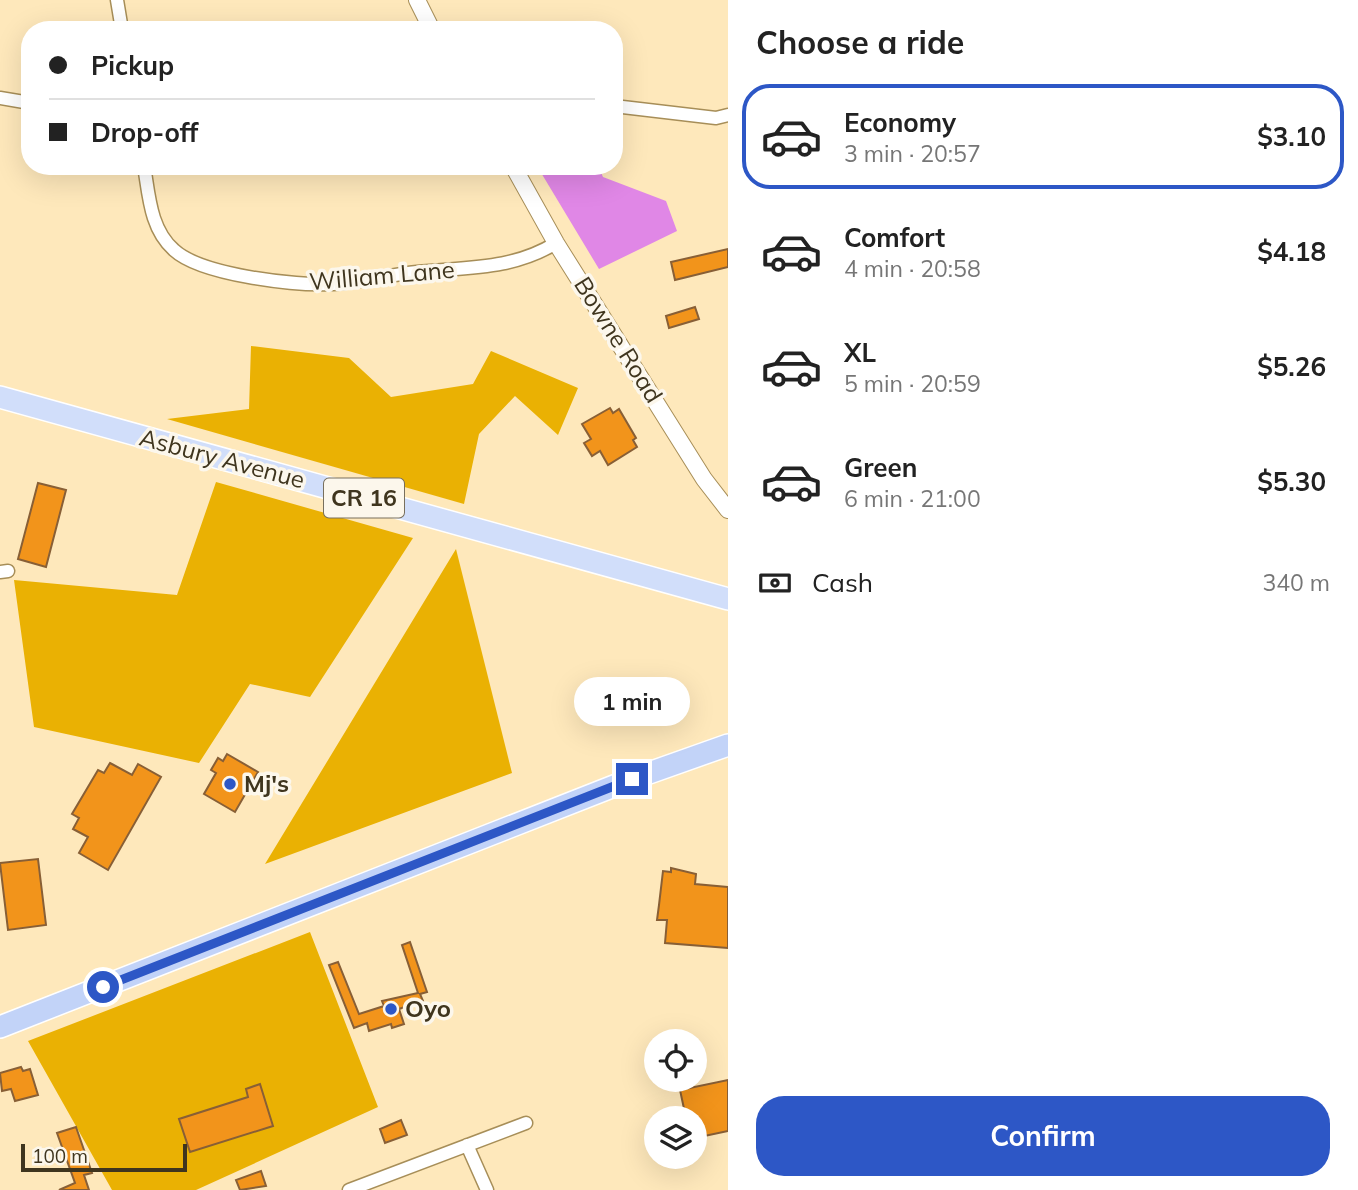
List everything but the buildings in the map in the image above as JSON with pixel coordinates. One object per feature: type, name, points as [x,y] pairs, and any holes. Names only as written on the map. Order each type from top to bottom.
[{"type":"highway","points":[[0,1027],[632,779],[728,745]]},
{"type":"main road","name":"Asbury Avenue","points":[[0,397],[728,598]]},
{"type":"street","points":[[117,0],[120,21]]},
{"type":"street","points":[[417,0],[428,21]]},
{"type":"street","points":[[0,98],[21,102]]},
{"type":"street","points":[[623,107],[716,118],[728,115]]},
{"type":"street","name":"William Lane","points":[[146,175],[151,206],[160,232],[187,260],[211,270],[296,282],[334,284],[504,265],[529,258],[556,243]]},
{"type":"street","name":"Bowne Road","points":[[518,175],[556,243],[704,479],[727,503]]},
{"type":"street","points":[[349,1190],[526,1123]]},
{"type":"street","points":[[467,1145],[487,1190]]},
{"type":"shaded area","points":[[542,175],[602,175],[666,201],[677,231],[599,269]]},
{"type":"shaded area","points":[[251,346],[349,358],[391,397],[473,384],[491,351],[578,388],[558,435],[515,396],[479,434],[464,504],[167,419],[249,409]]},
{"type":"shaded area","points":[[216,482],[413,538],[310,697],[250,684],[199,763],[34,727],[14,580],[177,595]]},
{"type":"shaded area","points":[[456,549],[512,773],[265,864]]},
{"type":"shaded area","points":[[310,932],[378,1107],[196,1190],[112,1190],[28,1041]]},
{"type":"place","name":"Mj's","points":[[230,784]]},
{"type":"place","name":"Oyo","points":[[391,1009]]},
{"type":"route","points":[[103,987],[632,779]]}]
